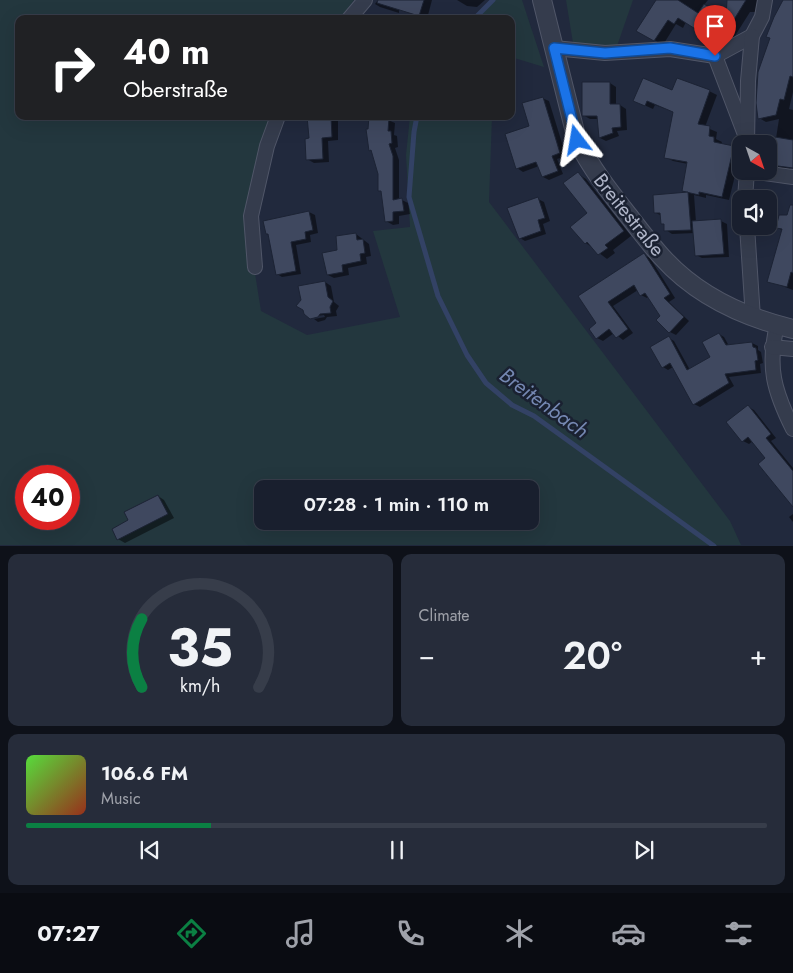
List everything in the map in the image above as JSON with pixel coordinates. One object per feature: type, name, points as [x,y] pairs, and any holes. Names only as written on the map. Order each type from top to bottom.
[{"type":"street","points":[[352,15],[364,0]]},
{"type":"street","name":"Breitestraße","points":[[542,0],[577,140],[587,161],[602,183],[662,257],[679,274],[702,292],[729,308],[753,318],[785,327]]},
{"type":"street","points":[[747,135],[748,81],[752,36],[762,17],[765,0]]},
{"type":"street","points":[[554,48],[605,53],[670,48],[715,56],[752,36]]},
{"type":"street","points":[[715,56],[744,135]]},
{"type":"street","points":[[255,267],[251,216],[267,146],[277,120]]},
{"type":"street","points":[[778,175],[793,177]]},
{"type":"street","points":[[747,235],[753,318]]},
{"type":"street","points":[[785,327],[772,347],[773,372],[776,390],[793,429]]},
{"type":"street","points":[[772,347],[793,350]]},
{"type":"shaded area","points":[[0,0],[354,0],[343,15],[15,15],[15,120],[272,120],[246,217],[261,311],[307,335],[400,317],[373,231],[410,227],[406,155],[410,120],[492,120],[489,202],[730,521],[741,545],[0,545]]},
{"type":"shaded area","points":[[491,0],[522,0],[544,67],[515,58],[515,15],[474,15]]},
{"type":"shaded area","points":[[566,0],[633,0],[617,46],[573,43]]},
{"type":"building","points":[[378,0],[424,0],[419,15],[377,3]]},
{"type":"building","points":[[656,0],[678,0],[698,13],[704,4],[726,18],[727,0],[746,0],[719,44],[678,18],[674,24],[668,20],[654,41],[636,31]]},
{"type":"building","points":[[783,0],[793,0],[793,77],[790,76],[784,100],[780,99],[776,115],[758,119],[756,103],[758,72],[770,38],[766,37]]},
{"type":"building","points":[[643,78],[672,90],[677,78],[710,90],[698,124],[710,126],[709,136],[714,137],[714,142],[732,146],[732,154],[722,197],[699,192],[699,195],[682,191],[687,162],[664,158],[673,112],[647,101],[645,106],[633,101]]},
{"type":"building","points":[[582,82],[610,82],[610,104],[620,104],[621,127],[612,128],[613,133],[599,138],[597,116],[582,116]]},
{"type":"building","points":[[543,97],[560,153],[552,156],[558,171],[542,177],[536,162],[516,169],[505,134],[529,126],[522,103]]},
{"type":"building","points":[[307,120],[331,120],[332,137],[322,138],[323,159],[306,160],[305,139],[309,138]]},
{"type":"building","points":[[369,120],[389,120],[388,131],[391,131],[392,143],[389,144],[393,156],[393,200],[402,198],[404,211],[393,212],[393,221],[385,222],[381,191],[378,191],[378,174],[371,150],[369,151],[366,129],[368,129]]},
{"type":"building","points":[[778,138],[793,140],[793,168],[778,166]]},
{"type":"building","points":[[578,172],[624,231],[605,245],[608,248],[598,255],[570,227],[587,213],[563,183]]},
{"type":"building","points":[[688,192],[691,230],[664,231],[664,224],[661,224],[660,213],[654,213],[653,195]]},
{"type":"building","points":[[538,197],[545,218],[538,220],[541,231],[519,239],[507,208]]},
{"type":"building","points":[[790,205],[793,205],[793,273],[791,272],[787,287],[767,282],[782,229],[777,228],[779,215],[787,215]]},
{"type":"building","points":[[309,211],[313,230],[305,232],[306,239],[291,242],[296,271],[276,275],[268,234],[266,234],[263,221]]},
{"type":"building","points":[[721,219],[724,254],[695,256],[692,221]]},
{"type":"building","points":[[356,233],[357,240],[363,239],[365,253],[360,254],[361,261],[342,265],[343,272],[327,275],[322,253],[337,250],[336,236]]},
{"type":"building","points":[[644,253],[670,294],[664,298],[684,317],[669,333],[656,320],[660,316],[645,293],[640,296],[634,285],[608,302],[628,329],[616,338],[609,329],[596,339],[589,329],[596,323],[578,296]]},
{"type":"building","points":[[325,281],[328,297],[333,301],[330,307],[331,313],[320,314],[318,317],[310,319],[304,314],[303,310],[296,306],[301,300],[298,286]]},
{"type":"building","points":[[719,333],[726,345],[752,342],[753,347],[756,348],[758,360],[755,361],[756,370],[725,374],[729,383],[693,405],[670,363],[662,368],[650,347],[669,336],[687,370],[710,357],[702,342]]},
{"type":"building","points":[[748,405],[771,434],[766,438],[793,471],[793,507],[758,464],[765,458],[748,437],[742,442],[726,422]]},
{"type":"building","points":[[158,495],[168,514],[117,540],[112,529],[128,520],[124,512]]},
{"type":"waterway","name":"Breitenbach","points":[[478,15],[493,0]]},
{"type":"waterway","name":"Breitenbach","points":[[416,120],[409,197],[438,296],[467,355],[486,383],[512,405],[534,416],[714,546]]},
{"type":"route","points":[[577,140],[554,48],[605,53],[670,48],[715,56]]}]
